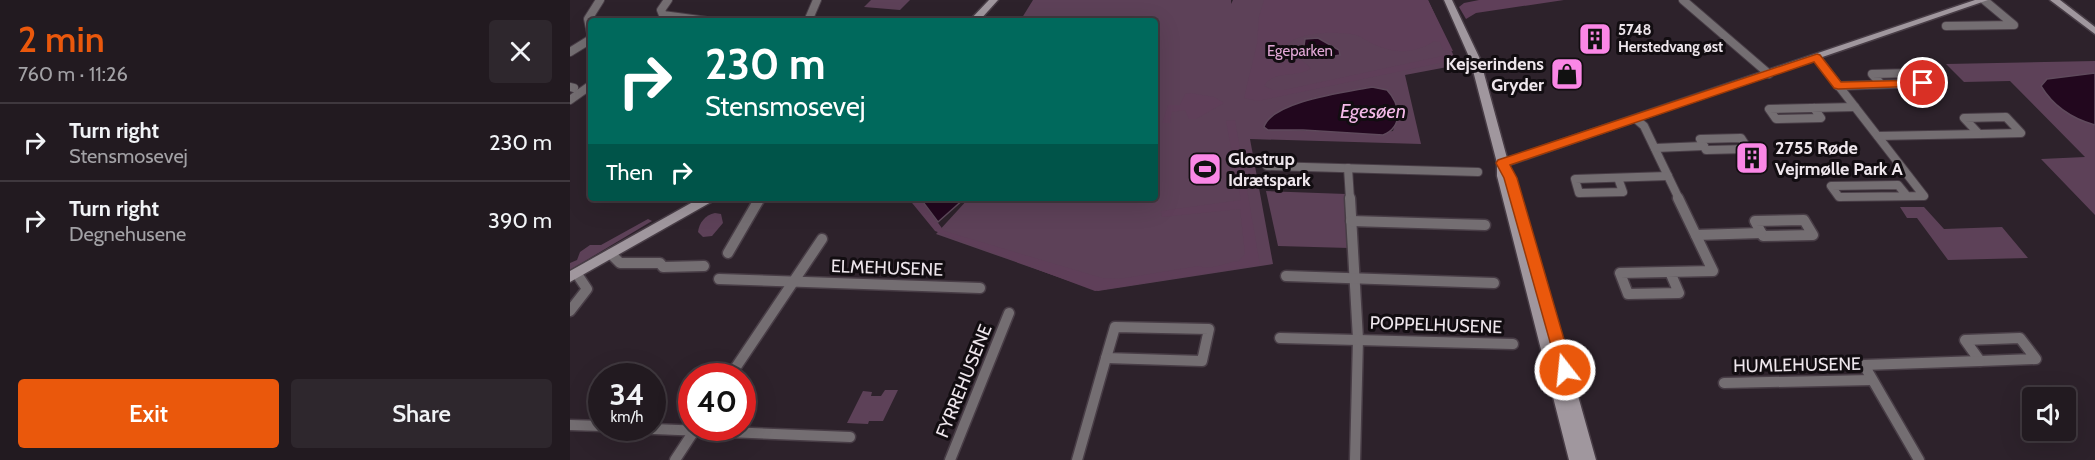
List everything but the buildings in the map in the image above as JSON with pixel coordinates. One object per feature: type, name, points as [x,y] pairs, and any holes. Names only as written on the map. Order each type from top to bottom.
[{"type":"street","points":[[588,18],[600,0]]},
{"type":"street","points":[[668,0],[661,9],[663,15],[685,18]]},
{"type":"street","points":[[809,18],[817,0]]},
{"type":"street","points":[[977,18],[994,0]]},
{"type":"street","points":[[1448,0],[1475,59],[1503,163],[1511,178],[1588,460]]},
{"type":"street","points":[[1683,0],[1768,74]]},
{"type":"street","points":[[1503,163],[1637,120],[1984,0],[2014,25],[1946,26]]},
{"type":"street","points":[[2054,0],[2095,31]]},
{"type":"street","points":[[570,52],[588,41]]},
{"type":"street","points":[[1817,58],[1924,195],[1907,196],[1839,197],[1831,186],[1898,185],[1907,196]]},
{"type":"street","points":[[1838,86],[1923,83],[1913,73],[1872,74],[1881,84]]},
{"type":"street","points":[[570,100],[588,88]]},
{"type":"street","points":[[1814,108],[1821,118],[1776,119],[1769,109],[1855,107]]},
{"type":"street","points":[[1878,136],[1979,134],[2000,133],[2021,133],[2006,117],[1964,118],[1979,134]]},
{"type":"street","points":[[1637,120],[1644,126],[1655,147],[1713,271],[1620,273],[1628,294],[1679,293],[1670,272]]},
{"type":"street","points":[[1655,147],[1704,146],[1706,150],[1748,149],[1741,138],[1700,139],[1704,146]]},
{"type":"street","points":[[1503,163],[1503,176],[1577,460]]},
{"type":"street","points":[[1267,166],[1479,172]]},
{"type":"street","name":"POPPELHUSENE","points":[[1348,168],[1358,339],[1355,460]]},
{"type":"street","points":[[1618,178],[1623,192],[1580,193],[1575,179],[1668,176]]},
{"type":"street","points":[[570,311],[587,289],[573,276],[704,201]]},
{"type":"street","points":[[728,253],[758,201]]},
{"type":"street","points":[[1696,235],[1761,233],[1763,236],[1813,236],[1804,220],[1755,221],[1761,233]]},
{"type":"street","points":[[1351,221],[1485,225]]},
{"type":"street","name":"ELMEHUSENE","points":[[739,363],[822,239]]},
{"type":"street","points":[[611,254],[620,263],[660,263],[663,267],[704,266]]},
{"type":"street","points":[[1286,276],[1494,283]]},
{"type":"street","name":"ELMEHUSENE","points":[[718,279],[980,288]]},
{"type":"street","name":"FYRREHUSENE","points":[[950,460],[1009,313]]},
{"type":"street","points":[[1077,460],[1106,358],[1115,327],[1209,329],[1202,362],[1106,358]]},
{"type":"street","name":"POPPELHUSENE","points":[[1280,338],[1514,344]]},
{"type":"street","name":"HUMLEHUSENE","points":[[1919,460],[1864,365],[1980,361],[2036,359],[2020,338],[1965,340],[1980,361]]},
{"type":"street","name":"HUMLEHUSENE","points":[[1724,383],[1872,380]]},
{"type":"street","points":[[570,425],[588,426]]},
{"type":"street","points":[[756,432],[850,437]]},
{"type":"street","points":[[675,460],[687,441]]},
{"type":"green space","points":[[871,0],[910,0],[900,10],[864,7]]},
{"type":"green space","name":"Glostrup Idrætspark","points":[[1033,0],[1231,0],[1231,4],[1233,0],[1428,0],[1458,65],[1405,75],[1421,144],[1250,139],[1273,264],[1098,291],[936,234],[966,201],[1158,201],[1158,18],[1022,18]],"holes":[[[1372,87],[1397,117],[1393,131],[1365,133],[1283,130],[1298,104]]]},
{"type":"green space","points":[[2095,61],[2095,215],[2041,159],[2085,157],[2010,81],[1964,82],[1946,64]]},
{"type":"green space","points":[[1266,191],[1346,194],[1349,248],[1278,246]]},
{"type":"green space","points":[[1900,207],[1924,207],[1944,229],[2002,227],[2028,258],[1948,260],[1917,218],[1907,218]]},
{"type":"green space","points":[[715,213],[721,214],[723,223],[712,236],[703,237],[698,232],[703,220]]},
{"type":"green space","points":[[648,219],[652,221],[570,270],[570,263],[577,260],[580,252],[590,245],[601,245]]},
{"type":"green space","points":[[885,390],[898,390],[883,421],[869,421],[868,424],[847,423],[863,391],[872,392],[871,396],[881,396]]},
{"type":"shaded area","points":[[1264,0],[1428,0],[1453,51],[1443,50],[1440,42],[1434,41],[1412,50],[1397,51],[1373,44],[1356,35],[1328,33],[1308,35],[1298,38],[1285,47],[1311,68],[1274,78],[1264,86],[1273,90],[1284,90],[1447,55],[1449,61],[1258,101],[1244,98],[1257,44],[1259,17]]},
{"type":"shaded area","points":[[1479,0],[1564,0],[1476,13],[1466,19],[1459,7],[1464,3]]},
{"type":"shaded area","points":[[1185,94],[1214,97],[1224,103],[1196,119],[1189,119],[1185,110],[1172,112],[1170,123],[1162,123],[1168,105],[1180,105]]},
{"type":"shaded area","points":[[1235,120],[1260,265],[1095,291],[935,231],[910,201],[922,201],[944,231],[1102,278],[1119,279],[1199,266],[1214,267],[1239,261],[1245,254],[1240,209],[1162,217],[1161,211],[1241,200],[1226,121]]},
{"type":"water","points":[[1318,38],[1339,50],[1340,55],[1329,57],[1303,52],[1305,39]]},
{"type":"water","points":[[2095,73],[2095,125],[2064,111],[2051,100],[2041,86],[2047,79]]},
{"type":"water","name":"Egesøen","points":[[1372,87],[1387,90],[1397,108],[1397,120],[1394,126],[1383,135],[1268,130],[1264,127],[1270,118],[1295,104]]},
{"type":"water","points":[[922,201],[962,201],[938,222]]},
{"type":"place","name":"5748 Herstedvang øst","points":[[1595,39]]},
{"type":"place","name":"Kejserindens Gryder","points":[[1567,74]]},
{"type":"place","name":"2755 Røde Vejrmølle Park A","points":[[1752,158]]},
{"type":"place","name":"Glostrup Idrætspark","points":[[1205,169]]},
{"type":"route","points":[[1565,370],[1511,178],[1503,163],[1817,58],[1838,86],[1923,83]]},
{"type":"park label","name":"Egeparken","points":[[1300,51]]}]
